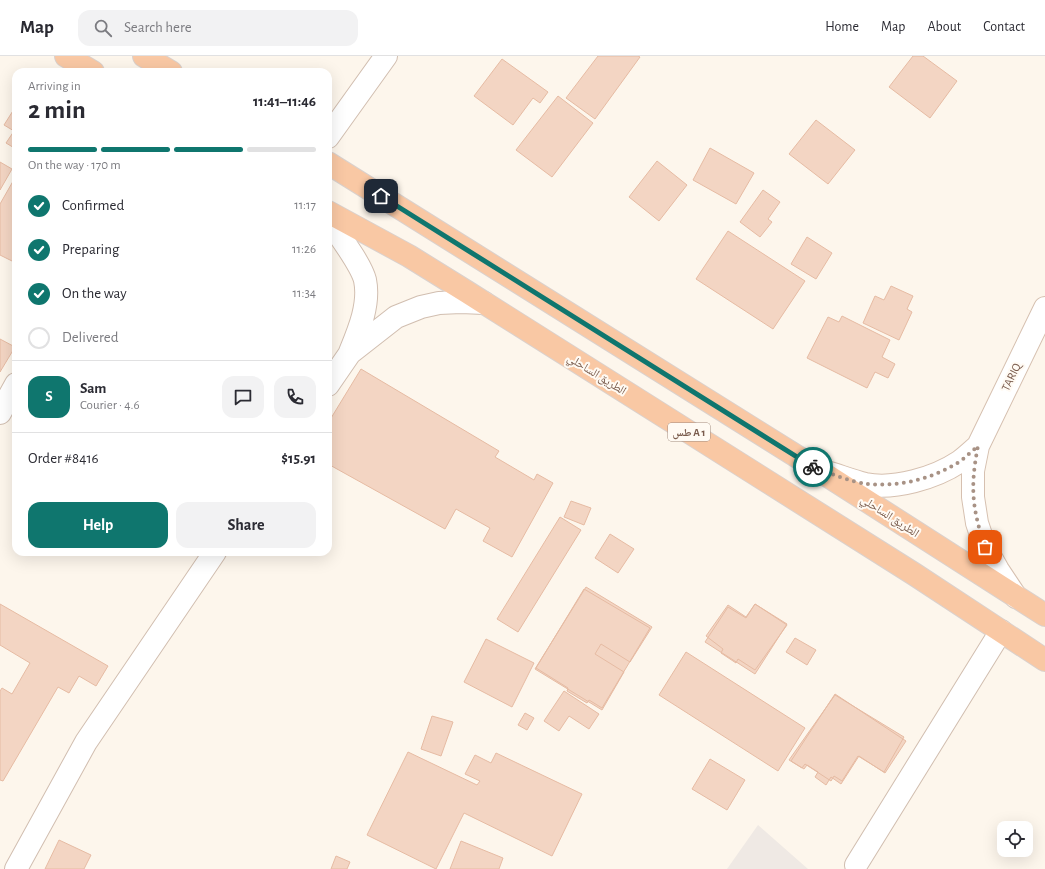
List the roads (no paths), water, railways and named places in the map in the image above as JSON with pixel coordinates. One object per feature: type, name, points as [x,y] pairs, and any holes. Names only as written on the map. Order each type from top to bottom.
[{"type":"highway","points":[[66,56],[86,68]]},
{"type":"highway","points":[[144,56],[164,68]]},
{"type":"highway","name":"الطريق الساحلي","points":[[332,165],[818,469],[1045,615]]},
{"type":"highway","name":"الطريق الساحلي","points":[[332,214],[409,256],[914,574],[1045,660]]},
{"type":"street","points":[[332,131],[386,56]]},
{"type":"street","points":[[332,225],[355,260],[364,279],[366,295],[361,326],[350,353],[332,379]]},
{"type":"street","points":[[350,353],[396,317],[421,307],[440,303],[484,303]]},
{"type":"street","name":"TARIQ","points":[[978,446],[1045,308]]},
{"type":"street","points":[[0,413],[12,391]]},
{"type":"street","points":[[818,469],[867,484],[891,485],[915,481],[938,473],[954,464],[978,446]]},
{"type":"street","points":[[978,446],[973,471],[973,497],[977,523],[985,547],[1016,597]]},
{"type":"street","points":[[16,869],[86,742],[212,556]]},
{"type":"street","points":[[856,865],[1001,631]]}]
